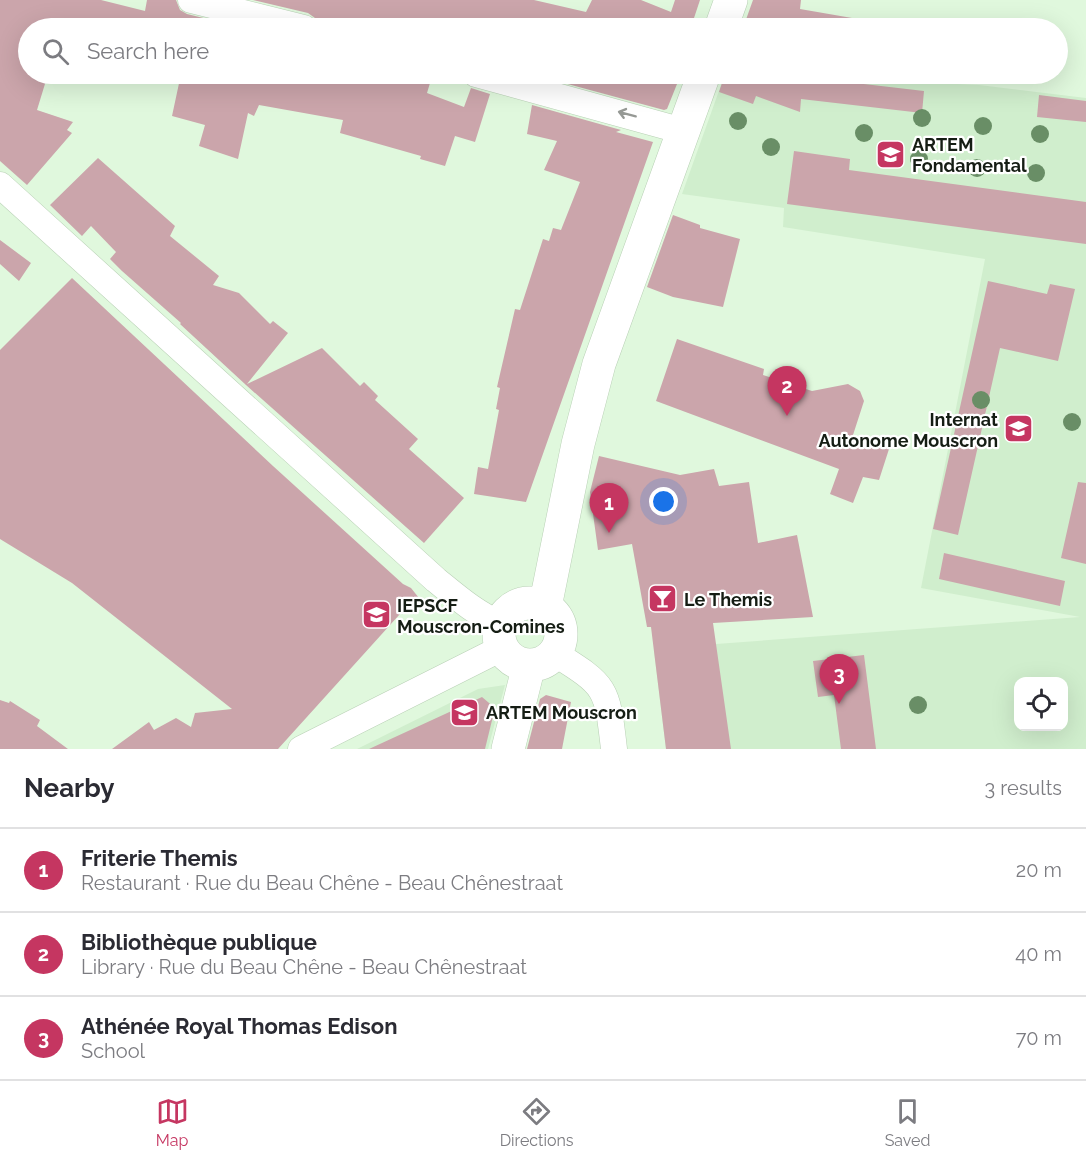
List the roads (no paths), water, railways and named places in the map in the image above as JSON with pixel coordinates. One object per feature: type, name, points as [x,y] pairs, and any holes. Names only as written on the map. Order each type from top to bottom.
[{"type":"street","points":[[191,0],[264,18]]},
{"type":"street","points":[[725,18],[731,0]]},
{"type":"street","points":[[512,84],[683,131]]},
{"type":"street","points":[[544,607],[578,444],[599,364],[700,84]]},
{"type":"street","points":[[0,185],[436,579],[521,647],[583,670],[600,686],[609,708],[614,749]]},
{"type":"street","points":[[301,749],[521,647],[560,638],[560,628],[556,618],[544,607],[533,604],[521,604],[507,614],[521,647],[508,749]]},
{"type":"place","name":"ARTEM Fondamental","points":[[891,154]]},
{"type":"place","name":"Bibliothèque publique","points":[[787,416]]},
{"type":"place","name":"Internat Autonome Mouscron","points":[[1019,429]]},
{"type":"place","name":"Friterie Themis","points":[[609,533]]},
{"type":"place","name":"Le Themis","points":[[663,599]]},
{"type":"place","name":"IEPSCF Mouscron-Comines","points":[[376,615]]},
{"type":"place","name":"Athénée Royal Thomas Edison","points":[[839,704]]},
{"type":"place","name":"ARTEM Mouscron","points":[[465,712]]}]
